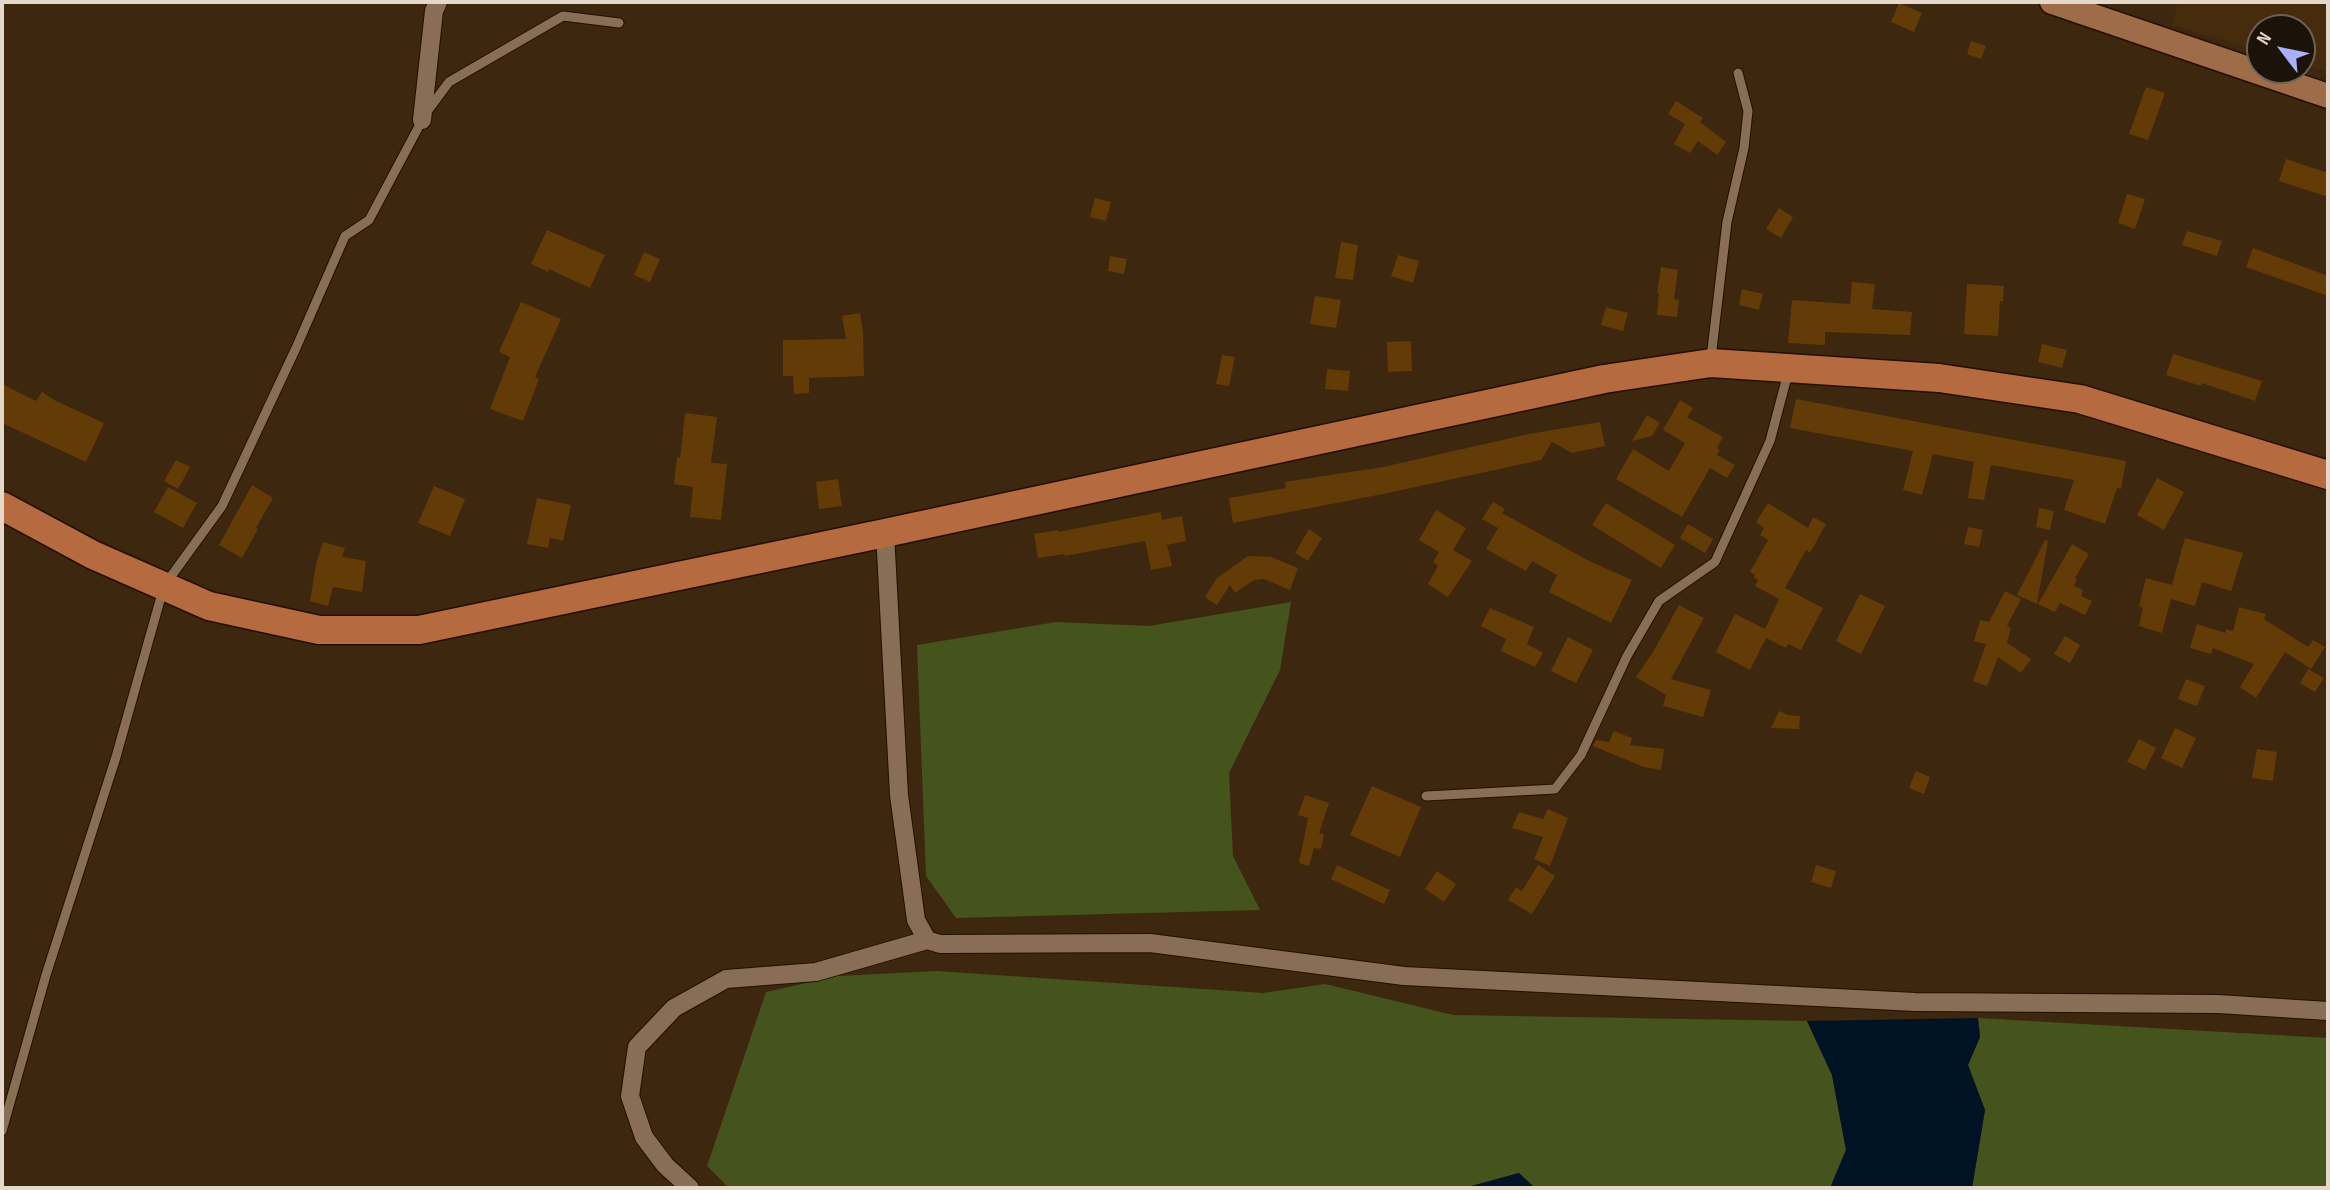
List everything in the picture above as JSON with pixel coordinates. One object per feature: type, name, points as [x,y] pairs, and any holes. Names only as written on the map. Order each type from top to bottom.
[{"type":"main road","points":[[2,506],[93,555],[209,606],[319,630],[419,630],[1604,379],[1711,363],[1939,379],[2080,399],[2328,475]]},
{"type":"street","points":[[422,120],[434,11],[438,2]]},
{"type":"street","points":[[2052,2],[2328,96]]},
{"type":"street","points":[[885,533],[898,795],[916,920],[927,940]]},
{"type":"street","points":[[690,1188],[664,1165],[644,1137],[630,1096],[637,1048],[674,1008],[726,979],[816,972],[927,940],[940,944],[1150,943],[1404,976],[1915,1003],[2218,1004],[2328,1011]]},
{"type":"lane","points":[[2,1131],[46,975],[116,757],[164,586],[222,506],[345,236],[369,220],[422,120],[449,82],[563,16],[619,23]]},
{"type":"lane","points":[[1711,363],[1727,222],[1744,148],[1748,111],[1738,73]]},
{"type":"lane","points":[[1426,796],[1555,789],[1581,755],[1627,656],[1659,601],[1715,562],[1770,441],[1790,368]]},
{"type":"shaded area","points":[[2178,2],[2328,2],[2328,71],[2316,68],[2316,14],[2246,14],[2246,47],[2172,25]]},
{"type":"green space","points":[[1291,602],[1280,670],[1229,773],[1233,856],[1260,910],[956,918],[926,876],[917,645],[1056,622],[1149,626]]},
{"type":"green space","points":[[936,971],[1263,993],[1325,984],[1453,1015],[1807,1021],[1832,1075],[1846,1150],[1830,1188],[1535,1188],[1519,1173],[1464,1188],[729,1188],[707,1166],[766,992],[838,976]]},
{"type":"green space","points":[[1978,1018],[2328,1038],[2328,1188],[1972,1188],[1985,1110],[1968,1065],[1980,1037]]},
{"type":"water","points":[[1978,1018],[1980,1037],[1968,1065],[1985,1110],[1972,1188],[1830,1188],[1846,1150],[1832,1075],[1807,1021]]},
{"type":"water","points":[[1519,1173],[1535,1188],[1464,1188]]},
{"type":"building","points":[[1899,3],[1922,13],[1914,32],[1891,22]]},
{"type":"building","points":[[1971,41],[1986,46],[1981,59],[1967,54]]},
{"type":"building","points":[[2146,87],[2165,93],[2148,140],[2129,134]]},
{"type":"building","points":[[1676,101],[1703,118],[1700,122],[1726,142],[1717,155],[1698,141],[1690,153],[1674,144],[1685,124],[1668,114]]},
{"type":"building","points":[[2286,159],[2328,173],[2328,197],[2279,181]]},
{"type":"building","points":[[2127,194],[2145,199],[2135,229],[2118,223]]},
{"type":"building","points":[[1095,198],[1111,202],[1106,221],[1090,217]]},
{"type":"building","points":[[1779,208],[1793,217],[1781,238],[1766,229]]},
{"type":"building","points":[[547,230],[605,255],[590,288],[549,269],[548,272],[531,264]]},
{"type":"building","points":[[2187,231],[2222,241],[2217,256],[2182,245]]},
{"type":"building","points":[[1341,242],[1358,245],[1353,280],[1335,278]]},
{"type":"building","points":[[2253,248],[2328,276],[2328,296],[2246,267]]},
{"type":"building","points":[[644,252],[660,259],[650,282],[634,275]]},
{"type":"building","points":[[1398,255],[1419,261],[1413,283],[1391,276]]},
{"type":"building","points":[[1110,256],[1127,259],[1124,274],[1108,271]]},
{"type":"building","points":[[1661,267],[1678,270],[1674,299],[1679,300],[1677,317],[1657,315]]},
{"type":"building","points":[[1852,282],[1875,284],[1872,309],[1912,312],[1910,335],[1825,332],[1825,345],[1788,343],[1792,300],[1850,304]]},
{"type":"building","points":[[1967,284],[2004,286],[2003,301],[2000,301],[1998,336],[1964,334]]},
{"type":"building","points":[[1742,289],[1763,294],[1759,310],[1739,305]]},
{"type":"building","points":[[1315,296],[1341,300],[1336,328],[1310,324]]},
{"type":"building","points":[[521,302],[561,319],[535,377],[539,379],[523,421],[490,409],[510,357],[499,352]]},
{"type":"building","points":[[1606,307],[1628,313],[1623,331],[1601,325]]},
{"type":"building","points":[[860,313],[864,376],[809,378],[809,393],[794,394],[793,376],[783,376],[783,340],[846,339],[842,316]]},
{"type":"building","points":[[1411,341],[1412,371],[1388,372],[1387,342]]},
{"type":"building","points":[[2042,344],[2067,350],[2062,368],[2038,362]]},
{"type":"building","points":[[2173,354],[2262,381],[2255,401],[2202,383],[2201,386],[2166,375]]},
{"type":"building","points":[[1222,355],[1235,357],[1229,386],[1216,384]]},
{"type":"building","points":[[1327,369],[1350,371],[1348,391],[1325,389]]},
{"type":"building","points":[[2,384],[36,401],[42,392],[104,423],[86,462],[2,423]]},
{"type":"building","points":[[1796,399],[2126,461],[2121,489],[2117,488],[2105,524],[2064,510],[2074,480],[1991,465],[1984,500],[1968,498],[1974,462],[1933,454],[1922,495],[1903,490],[1913,451],[1790,428]]},
{"type":"building","points":[[1680,400],[1693,408],[1687,417],[1723,437],[1717,448],[1720,450],[1717,455],[1735,465],[1727,478],[1710,468],[1682,517],[1616,479],[1633,449],[1669,471],[1685,443],[1663,430]]},
{"type":"building","points":[[685,413],[717,417],[711,463],[727,464],[721,520],[690,517],[693,487],[674,484]]},
{"type":"building","points":[[1647,415],[1660,423],[1652,436],[1632,441]]},
{"type":"building","points":[[1600,422],[1605,446],[1572,453],[1552,442],[1541,460],[1233,523],[1229,498],[1286,488],[1285,482],[1383,467],[1529,434]]},
{"type":"building","points":[[176,460],[190,467],[178,489],[164,481]]},
{"type":"building","points":[[2157,478],[2184,492],[2164,530],[2137,515]]},
{"type":"building","points":[[838,479],[842,506],[819,509],[816,482]]},
{"type":"building","points":[[252,485],[273,498],[242,558],[219,545]]},
{"type":"building","points":[[434,486],[465,499],[450,536],[418,523]]},
{"type":"building","points":[[168,487],[197,503],[183,528],[154,512]]},
{"type":"building","points":[[537,498],[571,505],[563,541],[550,538],[548,548],[527,544]]},
{"type":"building","points":[[1493,502],[1505,509],[1502,513],[1591,562],[1632,580],[1611,623],[1549,592],[1557,575],[1532,561],[1526,571],[1486,549],[1498,528],[1482,519]]},
{"type":"building","points":[[1606,503],[1675,545],[1661,568],[1592,525]]},
{"type":"building","points":[[1768,503],[1808,528],[1813,517],[1826,524],[1810,553],[1806,550],[1785,588],[1823,608],[1801,650],[1788,644],[1786,648],[1766,638],[1750,670],[1716,652],[1735,614],[1765,629],[1779,599],[1755,586],[1758,580],[1750,572],[1768,540],[1760,535],[1764,528],[1756,522]]},
{"type":"building","points":[[2039,508],[2054,511],[2050,530],[2036,527]]},
{"type":"building","points":[[1436,510],[1466,528],[1453,550],[1472,561],[1448,597],[1428,584],[1438,566],[1433,562],[1439,552],[1419,540]]},
{"type":"building","points":[[1161,512],[1162,520],[1182,516],[1186,541],[1167,545],[1172,566],[1151,570],[1145,541],[1065,556],[1038,558],[1034,534],[1058,532]]},
{"type":"building","points":[[1688,524],[1713,539],[1705,553],[1680,538]]},
{"type":"building","points":[[1968,527],[1983,530],[1979,547],[1964,544]]},
{"type":"building","points":[[1309,529],[1322,538],[1308,561],[1295,553]]},
{"type":"building","points":[[2185,538],[2243,553],[2231,591],[2202,582],[2195,606],[2171,599],[2162,633],[2139,626],[2143,608],[2139,606],[2146,578],[2172,585]]},
{"type":"building","points":[[2045,540],[2048,541],[2037,604],[2017,595]]},
{"type":"building","points":[[323,542],[345,548],[342,557],[366,561],[362,592],[333,587],[328,606],[310,601],[316,564]]},
{"type":"building","points":[[2072,544],[2089,554],[2075,578],[2077,579],[2074,586],[2083,590],[2081,596],[2092,601],[2085,615],[2060,603],[2055,612],[2038,604]]},
{"type":"building","points":[[1248,556],[1271,557],[1298,568],[1290,590],[1264,579],[1254,580],[1235,593],[1230,585],[1217,605],[1205,597],[1217,578]]},
{"type":"building","points":[[2005,591],[2021,599],[2007,626],[2011,628],[2007,643],[2031,659],[2021,673],[1998,657],[1987,686],[1973,681],[1986,644],[1974,641],[1980,620],[1989,622]]},
{"type":"building","points":[[1860,594],[1885,606],[1861,654],[1836,641]]},
{"type":"building","points":[[1679,605],[1704,618],[1671,679],[1711,690],[1703,717],[1663,706],[1666,695],[1636,677]]},
{"type":"building","points":[[2239,607],[2266,614],[2264,619],[2308,647],[2313,640],[2325,647],[2311,669],[2285,652],[2256,698],[2240,687],[2254,664],[2213,648],[2211,654],[2190,648],[2197,624],[2225,633],[2226,629],[2233,631]]},
{"type":"building","points":[[1490,608],[1534,627],[1527,644],[1543,653],[1535,667],[1501,651],[1506,639],[1481,626]]},
{"type":"building","points":[[2065,636],[2080,645],[2070,663],[2054,654]]},
{"type":"building","points":[[1568,637],[1593,650],[1576,683],[1551,671]]},
{"type":"building","points":[[2308,669],[2324,678],[2315,692],[2300,683]]},
{"type":"building","points":[[2186,679],[2205,686],[2197,706],[2178,699]]},
{"type":"building","points":[[1779,711],[1800,716],[1799,729],[1771,728]]},
{"type":"building","points":[[2175,728],[2196,738],[2182,768],[2161,758]]},
{"type":"building","points":[[1614,731],[1632,738],[1630,745],[1664,749],[1661,770],[1644,767],[1593,746],[1596,740],[1609,742]]},
{"type":"building","points":[[2139,739],[2156,748],[2145,770],[2127,762]]},
{"type":"building","points":[[2257,749],[2277,752],[2273,781],[2252,778]]},
{"type":"building","points":[[1916,771],[1930,777],[1924,794],[1909,788]]},
{"type":"building","points":[[1372,786],[1421,807],[1400,857],[1350,835]]},
{"type":"building","points":[[1305,795],[1329,803],[1319,833],[1324,834],[1321,849],[1314,848],[1309,866],[1299,863],[1308,818],[1298,815]]},
{"type":"building","points":[[1548,809],[1568,818],[1550,866],[1534,859],[1543,837],[1512,828],[1519,812],[1543,819]]},
{"type":"building","points":[[1337,865],[1390,890],[1384,904],[1331,879]]},
{"type":"building","points":[[1538,865],[1555,876],[1532,914],[1508,900],[1516,887],[1522,891]]},
{"type":"building","points":[[1816,865],[1836,871],[1831,888],[1811,882]]},
{"type":"building","points":[[1437,871],[1456,884],[1444,902],[1425,889]]}]
